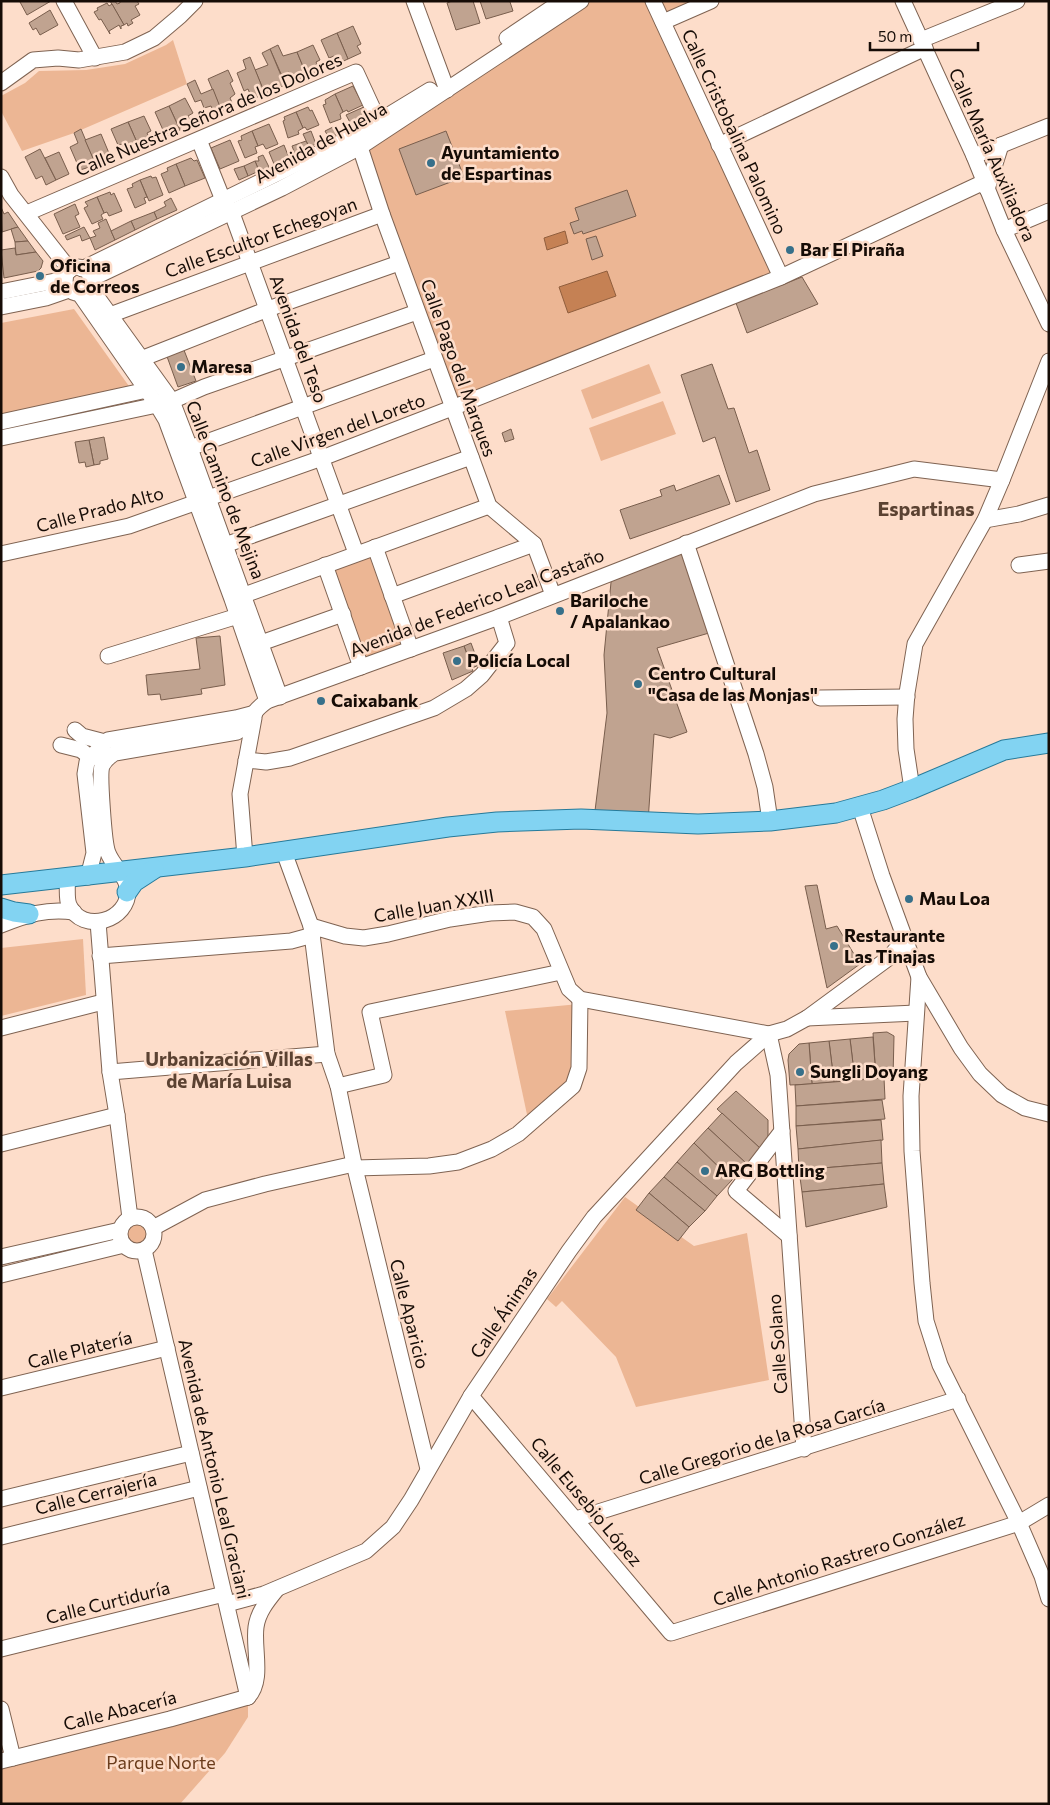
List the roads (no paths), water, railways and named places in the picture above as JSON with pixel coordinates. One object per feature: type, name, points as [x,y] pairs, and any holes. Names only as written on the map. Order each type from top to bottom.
[{"type":"main road","points":[[1,885],[88,877],[244,858],[448,827],[497,822],[580,819],[698,824],[770,821],[836,813],[860,807],[912,789],[1004,750],[1049,742]]},
{"type":"main road","points":[[128,892],[134,882],[158,867]]},
{"type":"main road","points":[[1,908],[29,914]]},
{"type":"street","points":[[64,1],[95,58]]},
{"type":"street","points":[[1,83],[34,60],[58,58],[79,60],[125,52],[154,38],[195,1]]},
{"type":"street","points":[[414,1],[445,86]]},
{"type":"street","name":"Avenida de Huelva","points":[[358,141],[379,122],[445,86],[562,1]]},
{"type":"street","name":"Avenida de Huelva","points":[[78,281],[358,141],[581,1]]},
{"type":"street","name":"Calle Cristobalina Palomino","points":[[653,1],[718,145],[781,277]]},
{"type":"street","points":[[663,22],[711,1]]},
{"type":"street","name":"Calle María Auxiliadora","points":[[903,1],[974,156],[1004,230],[1049,324]]},
{"type":"street","points":[[718,145],[923,44],[1017,1]]},
{"type":"street","name":"Calle Nuestra Señora de los Dolores","points":[[27,213],[356,72],[379,122]]},
{"type":"street","points":[[974,156],[1049,126]]},
{"type":"street","name":"Avenida del Teso","points":[[199,140],[268,309],[356,553]]},
{"type":"street","name":"Calle Pago del Marques","points":[[358,141],[399,263],[489,506],[534,544],[553,595]]},
{"type":"street","points":[[986,186],[1001,145]]},
{"type":"street","name":"Calle Camino de Mejina","points":[[1,177],[6,196],[27,213],[104,318],[147,390],[164,403],[174,440],[225,545],[238,597],[238,616],[274,699]]},
{"type":"street","name":"Calle Virgen del Loreto","points":[[202,500],[322,458],[452,408],[781,277],[986,186]]},
{"type":"street","points":[[1004,230],[1049,211]]},
{"type":"street","name":"Calle Escultor Echegoyan","points":[[104,318],[382,214]]},
{"type":"street","points":[[142,359],[268,309],[399,263]]},
{"type":"street","points":[[1,292],[78,281]]},
{"type":"street","points":[[1,307],[46,298],[78,281]]},
{"type":"street","points":[[1,438],[164,403],[204,387],[417,312]]},
{"type":"street","name":"Calle Camino de Mejina","points":[[104,318],[142,359],[164,403],[190,448],[202,500],[238,597],[261,644],[274,699]]},
{"type":"street","points":[[190,448],[434,359]]},
{"type":"street","points":[[912,789],[906,749],[907,697],[915,644],[985,520],[1049,361]]},
{"type":"street","points":[[1,422],[147,390]]},
{"type":"street","points":[[225,545],[471,457]]},
{"type":"street","name":"Avenida de Federico Leal Castaño","points":[[274,699],[499,617],[814,494],[914,469],[1002,480]]},
{"type":"street","name":"Calle Prado Alto","points":[[1,554],[130,526],[202,500]]},
{"type":"street","points":[[985,520],[1019,514],[1049,505]]},
{"type":"street","points":[[238,597],[489,506]]},
{"type":"street","points":[[686,543],[756,754],[765,787],[770,821]]},
{"type":"street","points":[[392,596],[534,544]]},
{"type":"street","points":[[375,547],[410,649]]},
{"type":"street","points":[[1019,565],[1049,561]]},
{"type":"street","points":[[326,565],[361,667]]},
{"type":"street","points":[[261,644],[343,614]]},
{"type":"street","points":[[108,656],[238,616]]},
{"type":"street","points":[[246,760],[266,762],[290,758],[426,711],[466,689],[482,675],[507,643],[499,617]]},
{"type":"street","points":[[820,698],[907,697]]},
{"type":"street","points":[[61,745],[99,753],[116,753],[237,732],[244,729],[255,713],[274,699]]},
{"type":"street","points":[[244,858],[240,794],[255,713]]},
{"type":"street","points":[[1,925],[29,914],[56,909],[74,912],[89,921],[98,922],[116,916],[123,908],[128,892],[125,880],[108,852],[100,781],[99,753],[75,730]]},
{"type":"street","points":[[88,877],[94,853],[85,774],[87,762],[99,753]]},
{"type":"street","points":[[860,807],[882,876],[919,977],[961,1048],[980,1074],[1002,1095],[1025,1108],[1049,1114]]},
{"type":"street","points":[[100,956],[291,941],[312,930],[284,852]]},
{"type":"street","points":[[67,879],[69,904],[74,912]]},
{"type":"street","name":"Calle Juan XXIII","points":[[312,930],[364,938],[388,934],[450,918],[515,912],[533,917],[544,929],[560,972],[569,990],[580,999]]},
{"type":"street","points":[[1,1257],[125,1224],[144,1218],[153,1228],[153,1239],[144,1250],[134,1251],[124,1246],[120,1239],[125,1224],[117,1115],[110,1072],[103,1002],[98,922]]},
{"type":"street","name":"Calle Aparicio","points":[[312,930],[327,1054],[338,1086],[354,1166],[428,1469]]},
{"type":"street","name":"Calle Ánimas","points":[[225,1599],[264,1594],[366,1551],[393,1527],[411,1500],[471,1396],[569,1251],[594,1218],[736,1063],[769,1034],[788,1029],[807,1018],[890,957],[905,938]]},
{"type":"street","points":[[338,1086],[384,1075],[370,1012],[560,972]]},
{"type":"street","points":[[919,977],[911,1096],[912,1151],[926,1321],[940,1365],[1019,1523],[1042,1576],[1049,1599]]},
{"type":"street","points":[[153,1228],[205,1200],[265,1184],[354,1166],[429,1166],[458,1162],[492,1149],[518,1134],[573,1086],[579,1068],[580,999],[769,1034]]},
{"type":"street","points":[[1,1028],[103,1002]]},
{"type":"street","name":"Calle Ánimas","points":[[807,1018],[916,1013]]},
{"type":"street","name":"Calle Solano","points":[[769,1034],[778,1075],[804,1449]]},
{"type":"street","points":[[110,1072],[327,1054]]},
{"type":"street","points":[[1,1144],[117,1115]]},
{"type":"street","points":[[782,1131],[736,1191],[789,1236]]},
{"type":"street","points":[[1,1275],[124,1246]]},
{"type":"street","name":"Avenida de Antonio Leal Graciani","points":[[144,1250],[248,1697]]},
{"type":"street","name":"Calle Platería","points":[[1,1388],[167,1348]]},
{"type":"street","name":"Calle Eusebio López","points":[[471,1396],[671,1633]]},
{"type":"street","name":"Calle Gregorio de la Rosa García","points":[[576,1519],[804,1449],[958,1399]]},
{"type":"street","name":"Calle Cerrajería","points":[[1,1499],[191,1453]]},
{"type":"street","name":"Calle Cerrajería","points":[[1,1537],[199,1488]]},
{"type":"street","name":"Calle Antonio Rastrero González","points":[[671,1633],[1019,1523],[1049,1505]]},
{"type":"street","points":[[248,1697],[254,1691],[256,1676],[256,1626],[265,1604],[278,1588]]},
{"type":"street","name":"Calle Curtiduría","points":[[1,1649],[225,1599]]},
{"type":"street","points":[[231,1624],[256,1626]]},
{"type":"street","name":"Calle Abacería","points":[[7,1759],[170,1719],[248,1697]]},
{"type":"street","points":[[1,1709],[7,1759]]},
{"type":"place","name":"Ayuntamiento de Espartinas","points":[[431,163]]},
{"type":"place","name":"Bar El Piraña","points":[[790,250]]},
{"type":"place","name":"Oficina de Correos","points":[[40,276]]},
{"type":"place","name":"Maresa","points":[[181,367]]},
{"type":"place","name":"Bariloche / Apalankao","points":[[560,611]]},
{"type":"place","name":"Policía Local","points":[[457,661]]},
{"type":"place","name":"Centro Cultural \"Casa de las Monjas\"","points":[[638,684]]},
{"type":"place","name":"Caixabank","points":[[321,701]]},
{"type":"place","name":"Mau Loa","points":[[909,899]]},
{"type":"place","name":"Restaurante Las Tinajas","points":[[834,946]]},
{"type":"place","name":"Sungli Doyang","points":[[800,1072]]},
{"type":"place","name":"ARG Bottling","points":[[705,1171]]},
{"type":"district","name":"Espartinas","points":[[926,509]]},
{"type":"district","name":"Urbanización Villas de María Luisa","points":[[229,1070]]},
{"type":"park label","name":"Parque Norte","points":[[161,1763]]}]
